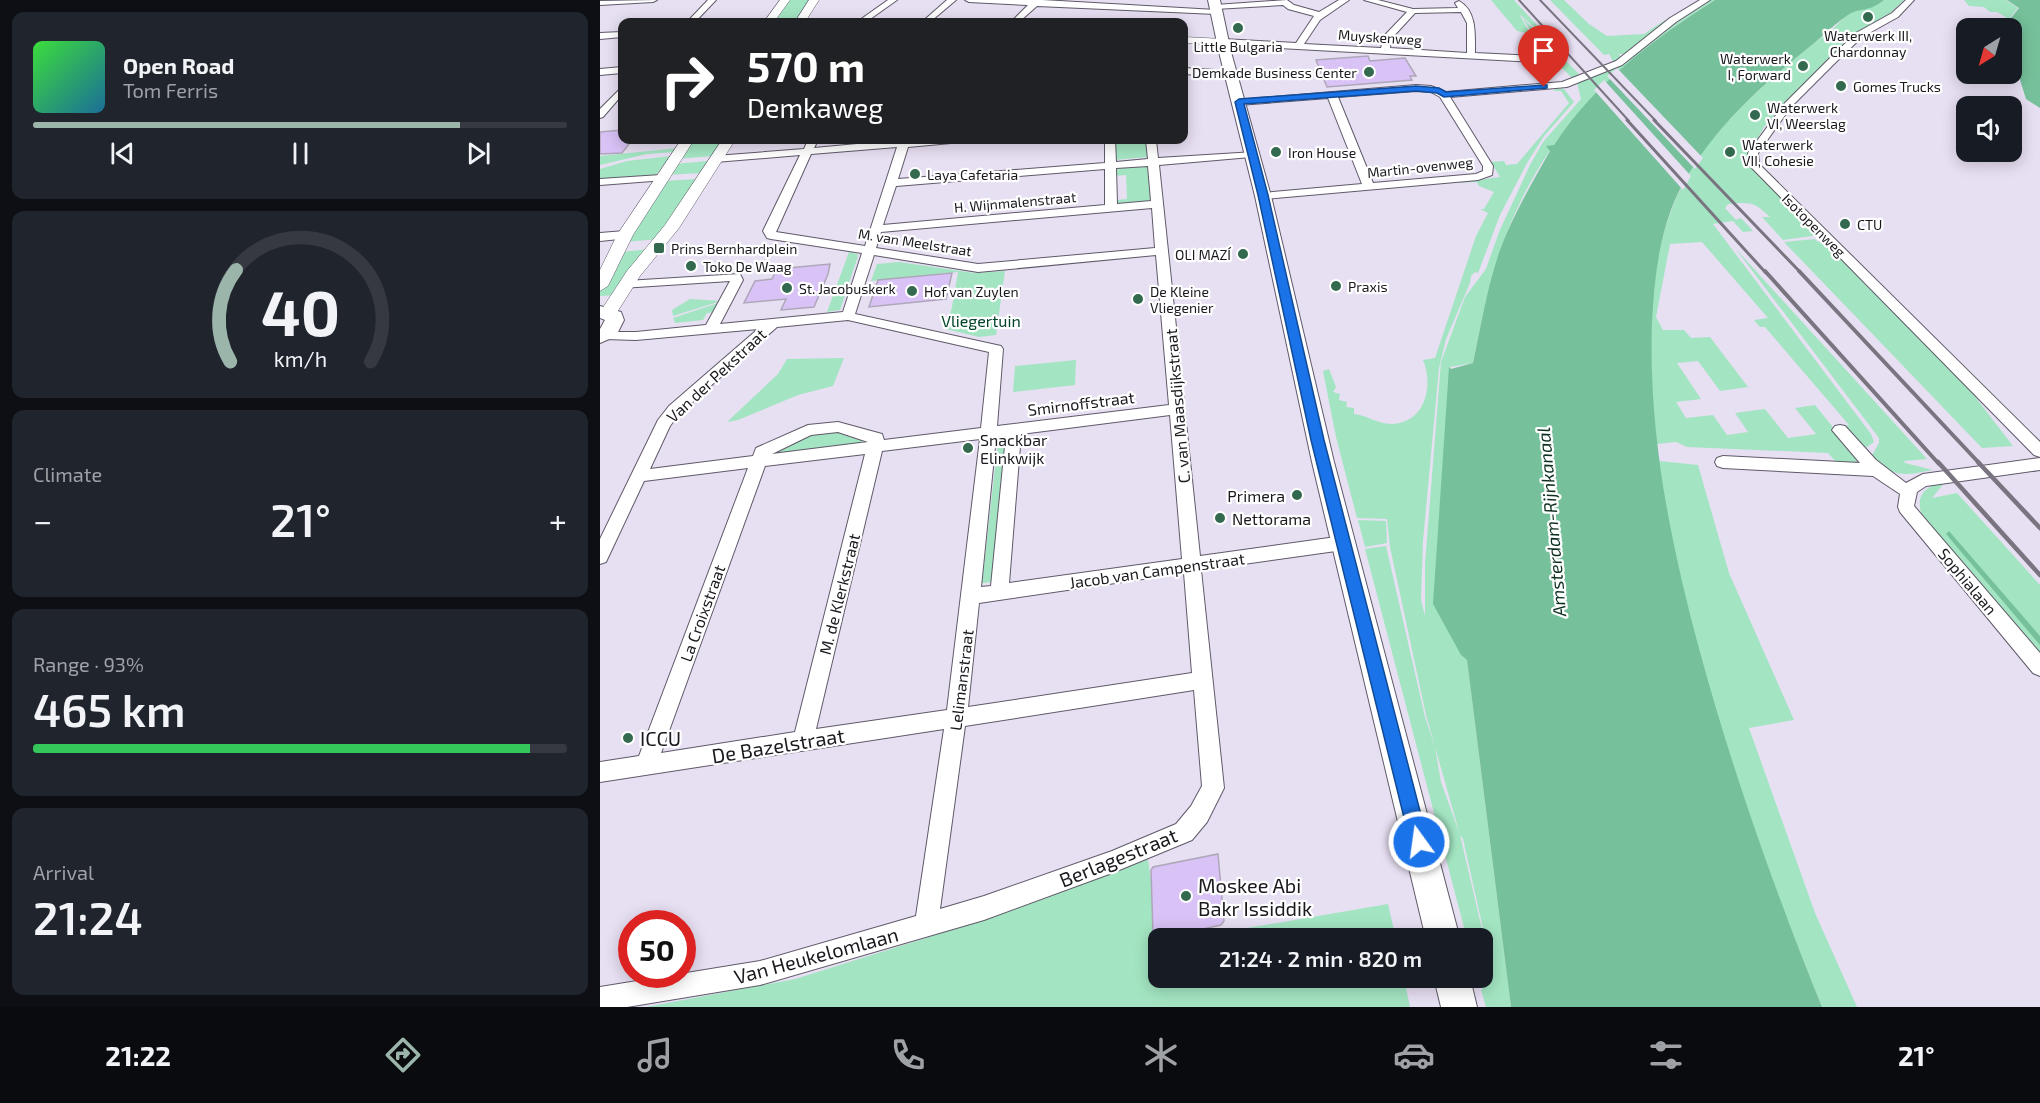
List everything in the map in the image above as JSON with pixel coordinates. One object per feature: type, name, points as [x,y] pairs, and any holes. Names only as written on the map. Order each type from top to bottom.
[{"type":"main road","points":[[1215,6],[1263,195],[1297,355],[1440,928]]},
{"type":"main road","points":[[603,336],[616,321],[614,316],[604,312]]},
{"type":"main road","points":[[1455,988],[1460,1007]]},
{"type":"street","points":[[600,3],[653,0]]},
{"type":"street","points":[[695,18],[712,0]]},
{"type":"street","points":[[772,18],[784,0]]},
{"type":"street","points":[[803,18],[814,0]]},
{"type":"street","points":[[868,18],[893,0]]},
{"type":"street","points":[[931,18],[952,0]]},
{"type":"street","points":[[969,0],[1036,2],[1114,12],[1284,1],[1291,7],[1319,15]]},
{"type":"street","points":[[1114,12],[1122,0]]},
{"type":"street","points":[[1299,46],[1304,33],[1319,15],[1345,0]]},
{"type":"street","points":[[1368,0],[1413,12],[1464,10]]},
{"type":"street","points":[[1457,0],[1471,23],[1471,55]]},
{"type":"street","points":[[1239,102],[1427,88],[1444,95],[1564,85],[1619,63],[1673,20],[1706,0]]},
{"type":"street","name":"Isotopenweg","points":[[1910,0],[1894,15],[1859,35],[1788,105],[1753,153],[1754,165],[2040,451]]},
{"type":"street","points":[[1020,18],[1036,2]]},
{"type":"street","points":[[1386,50],[1387,38],[1413,12]]},
{"type":"street","points":[[600,36],[618,35]]},
{"type":"street","points":[[1188,40],[1223,42]]},
{"type":"street","name":"Muyskenweg","points":[[1223,42],[1536,59]]},
{"type":"street","points":[[600,72],[618,70]]},
{"type":"street","points":[[1188,71],[1231,74]]},
{"type":"street","points":[[600,115],[618,95]]},
{"type":"street","points":[[1332,95],[1369,187]]},
{"type":"street","name":"Martin-ovenweg","points":[[1263,195],[1478,177],[1488,173],[1488,166],[1444,95]]},
{"type":"street","points":[[600,286],[625,235],[684,144]]},
{"type":"street","points":[[604,312],[671,228],[725,144]]},
{"type":"street","points":[[808,151],[811,144]]},
{"type":"street","points":[[716,159],[875,144]]},
{"type":"street","points":[[603,336],[636,336],[848,316],[903,144]]},
{"type":"street","points":[[1110,144],[1111,209]]},
{"type":"street","name":"C. van Maasdijkstraat","points":[[1151,144],[1191,565]]},
{"type":"street","name":"M. van Meelstraat","points":[[808,151],[769,231],[771,235],[978,268],[1161,250]]},
{"type":"street","points":[[892,183],[1251,154]]},
{"type":"street","points":[[600,182],[661,178]]},
{"type":"street","name":"H. Wijnmalenstraat","points":[[877,229],[1157,204]]},
{"type":"street","points":[[600,237],[625,235]]},
{"type":"street","points":[[626,285],[736,277],[711,329]]},
{"type":"street","name":"Lelimanstraat","points":[[848,316],[996,349],[972,596],[957,718],[926,925]]},
{"type":"street","name":"Van der Pekstraat","points":[[600,557],[663,423],[674,410],[772,324]]},
{"type":"street","name":"Smirnoffstraat","points":[[640,476],[1178,409]]},
{"type":"street","points":[[757,462],[762,452],[808,430],[838,427],[877,438],[875,447]]},
{"type":"street","points":[[999,592],[1014,430]]},
{"type":"street","points":[[1840,430],[1876,470],[1908,491],[1916,483],[1941,476],[2040,464]]},
{"type":"street","name":"M. de Klerkstraat","points":[[803,740],[875,447]]},
{"type":"street","name":"La Croixstraat","points":[[646,765],[757,462]]},
{"type":"street","points":[[1723,462],[1876,470]]},
{"type":"street","name":"Sophialaan","points":[[1908,491],[1906,507],[2040,667]]},
{"type":"street","name":"Jacob van Campenstraat","points":[[972,596],[1343,543]]},
{"type":"street","name":"Berlagestraat","points":[[926,925],[984,908],[1112,862],[1184,832],[1199,814],[1213,788],[1191,565]]},
{"type":"street","name":"De Bazelstraat","points":[[600,772],[1203,680]]},
{"type":"street","name":"Van Heukelomlaan","points":[[600,999],[760,973],[926,925]]},
{"type":"green space","points":[[789,0],[811,0],[799,18],[778,18]]},
{"type":"green space","points":[[1491,0],[1514,0],[1553,43],[1519,14],[1545,59],[1536,58],[1537,53],[1526,33],[1517,31]]},
{"type":"green space","points":[[1550,0],[1564,0],[1589,24],[1607,36],[1644,34],[1665,20],[1669,21],[1625,54],[1618,54],[1622,57],[1614,63],[1609,54],[1604,55]]},
{"type":"green space","points":[[1710,0],[1715,0],[1679,24],[1613,77],[1584,106],[1558,139],[1536,173],[1516,211],[1500,252],[1488,293],[1473,363],[1450,367],[1461,655],[1467,660],[1511,1007],[1486,1007],[1481,990],[1493,988],[1493,928],[1483,928],[1463,839],[1426,715],[1390,547],[1387,519],[1357,518],[1336,437],[1323,371],[1329,369],[1336,387],[1333,392],[1340,394],[1339,400],[1347,402],[1346,407],[1354,408],[1354,414],[1391,424],[1412,418],[1419,411],[1427,392],[1423,360],[1435,358],[1476,236],[1488,213],[1480,209],[1484,209],[1494,192],[1479,186],[1477,182],[1455,183],[1500,177],[1491,162],[1504,161],[1506,165],[1517,164],[1569,103],[1561,91],[1554,91],[1555,88],[1564,89],[1574,102],[1544,136],[1527,163],[1500,215],[1478,273],[1475,272],[1471,276],[1446,339],[1439,368],[1423,541],[1421,600],[1425,616],[1425,564],[1441,362],[1465,297],[1486,269],[1499,232],[1543,142],[1581,99],[1577,83],[1622,65],[1669,26]]},
{"type":"green space","points":[[1884,0],[1904,0],[1887,16],[1855,35],[1788,99],[1764,127],[1746,159],[1752,169],[1819,235],[1783,240],[1762,217],[1770,217],[1755,205],[1746,203],[1728,204],[1725,208],[1736,220],[1741,218],[1753,231],[1743,232],[1733,221],[1713,224],[1871,434],[1874,442],[1863,450],[1843,426],[1849,425],[1765,327],[1760,327],[1754,320],[1768,318],[1702,242],[1670,244],[1656,317],[1663,330],[1684,330],[1691,338],[1710,337],[1748,387],[1720,391],[1698,361],[1677,363],[1701,399],[1676,402],[1686,418],[1713,415],[1727,435],[1748,432],[1735,413],[1765,409],[1788,438],[1816,434],[1795,408],[1815,405],[1862,463],[1859,465],[1837,463],[1828,453],[1687,447],[1676,442],[1657,444],[1651,378],[1651,309],[1662,242],[1671,210],[1685,180],[1714,137],[1764,86],[1849,14],[1874,7]]},
{"type":"green space","points":[[1964,0],[2006,0],[2018,8],[2007,18],[1997,12],[1990,12],[1984,7],[1969,6]]},
{"type":"green space","points":[[1522,17],[1581,76],[1572,78],[1556,62],[1548,60],[1546,56],[1555,55],[1545,55]]},
{"type":"green space","points":[[687,144],[721,144],[713,156],[676,159]]},
{"type":"green space","points":[[1114,144],[1146,144],[1148,157],[1114,160]]},
{"type":"green space","points":[[678,148],[675,152],[647,154],[600,165],[600,156]]},
{"type":"green space","points":[[671,156],[655,176],[600,180],[600,169],[627,161]]},
{"type":"green space","points":[[708,161],[700,173],[666,175],[674,164]]},
{"type":"green space","points":[[1148,164],[1151,203],[1117,206],[1117,200],[1127,199],[1126,175],[1115,176],[1115,167]]},
{"type":"green space","points":[[697,179],[659,239],[625,242],[663,181]]},
{"type":"green space","points":[[1815,239],[1818,242],[1825,241],[1966,385],[2013,446],[1982,448],[1784,242]]},
{"type":"green space","points":[[1735,248],[1927,459],[1904,461],[1905,463],[1933,470],[1899,474],[1887,469],[1871,457],[1879,443],[1879,438]]},
{"type":"green space","points":[[651,249],[616,295],[600,296],[600,290],[620,252]]},
{"type":"green space","points":[[849,252],[858,256],[840,310],[827,312]]},
{"type":"green space","name":"Vliegertuin","points":[[899,262],[974,273],[1005,271],[996,335],[979,337],[946,329],[958,272],[871,281],[877,264]]},
{"type":"green space","points":[[690,299],[721,301],[673,316],[672,310]]},
{"type":"green space","points":[[721,302],[717,312],[707,313],[703,320],[675,323],[673,318]]},
{"type":"green space","points":[[844,358],[833,386],[798,395],[738,420],[727,422],[778,374],[787,359]]},
{"type":"green space","points":[[1076,360],[1075,385],[1013,392],[1015,366]]},
{"type":"green space","points":[[838,431],[865,438],[862,445],[774,456],[777,449],[812,433]]},
{"type":"green space","points":[[1009,440],[995,582],[982,583],[998,441]]},
{"type":"green space","points":[[1659,461],[1698,465],[1729,573],[1794,720],[1749,728],[1815,913],[1857,1007],[1822,1007],[1770,874],[1746,807],[1703,670],[1685,601]]},
{"type":"green space","points":[[1945,482],[1932,498],[1957,493],[2040,585],[2040,657],[1922,516],[1920,502],[1923,493],[1932,486]]},
{"type":"green space","points":[[1358,520],[1386,521],[1387,543],[1365,547]]},
{"type":"green space","points":[[1386,546],[1425,717],[1435,747],[1441,782],[1460,835],[1482,928],[1464,928],[1365,549]]},
{"type":"green space","points":[[1148,859],[1157,928],[1148,928],[1148,988],[1406,988],[1410,1007],[646,1007],[795,979],[923,939]]},
{"type":"green space","points":[[1388,904],[1393,928],[1247,928]]},
{"type":"water","name":"Amsterdam-Rijnkanaal","points":[[1715,0],[1884,0],[1873,7],[1852,13],[1844,18],[1779,72],[1731,118],[1703,152],[1681,188],[1666,224],[1655,282],[1652,322],[1654,406],[1658,447],[1671,530],[1689,612],[1741,787],[1771,876],[1822,1007],[1511,1007],[1467,660],[1461,655],[1433,604],[1449,367],[1451,369],[1473,363],[1495,264],[1517,212],[1550,151],[1546,146],[1554,145],[1587,102],[1626,64]]},
{"type":"water","points":[[2007,0],[2040,0],[2040,108],[2026,99],[2021,84],[2022,18],[2011,18],[2019,8]]},
{"type":"water","points":[[1949,531],[2040,636],[2040,645],[1946,534]]},
{"type":"pier","points":[[1617,68],[1703,158],[1695,169],[1607,76]]},
{"type":"pier","points":[[1604,80],[1691,176],[1683,190],[1594,90]]},
{"type":"building","name":"Demkade Business Center","points":[[1368,56],[1370,61],[1405,58],[1416,76],[1410,76],[1412,80],[1327,87],[1316,60]]},
{"type":"building","points":[[618,130],[618,144],[629,144],[622,153],[600,154],[600,132]]},
{"type":"building","name":"St. Jacobuskerk","points":[[830,264],[814,307],[781,310],[786,299],[744,303],[755,281],[772,279],[777,269]]},
{"type":"building","name":"Hof van Zuylen","points":[[952,273],[946,299],[869,307],[878,280]]},
{"type":"building","name":"Moskee Abi Bakr Issiddik","points":[[1218,854],[1224,921],[1221,925],[1207,928],[1153,928],[1151,870],[1153,867]]},
{"type":"railway","points":[[1519,0],[1629,121]]},
{"type":"railway","points":[[1540,0],[1656,121]]},
{"type":"railway","points":[[1627,120],[1766,273]]},
{"type":"railway","points":[[1654,120],[1801,273]]},
{"type":"railway","points":[[1765,271],[1939,464]]},
{"type":"railway","points":[[1799,271],[1980,464]]},
{"type":"railway","points":[[1938,462],[2040,575]]},
{"type":"railway","points":[[1978,462],[2040,528]]},
{"type":"place","name":"Waterwerk III, Chardonnay","points":[[1868,17]]},
{"type":"place","name":"Little Bulgaria","points":[[1238,28]]},
{"type":"place","name":"Waterwerk I, Forward","points":[[1803,66]]},
{"type":"place","name":"Demkade Business Center","points":[[1369,72]]},
{"type":"place","name":"Gomes Trucks","points":[[1841,86]]},
{"type":"place","name":"Waterwerk VI, Weerslag","points":[[1755,115]]},
{"type":"place","name":"Iron House","points":[[1276,152]]},
{"type":"place","name":"Waterwerk VII, Cohesie","points":[[1730,152]]},
{"type":"place","name":"Laya Cafetaria","points":[[915,174]]},
{"type":"place","name":"CTU","points":[[1845,224]]},
{"type":"place","name":"Prins Bernhardplein","points":[[659,248]]},
{"type":"place","name":"OLI MAZÍ","points":[[1243,254]]},
{"type":"place","name":"Toko De Waag","points":[[691,266]]},
{"type":"place","name":"Praxis","points":[[1336,286]]},
{"type":"place","name":"St. Jacobuskerk","points":[[787,288]]},
{"type":"place","name":"Hof van Zuylen","points":[[912,291]]},
{"type":"place","name":"De Kleine Vliegenier","points":[[1138,299]]},
{"type":"place","name":"Snackbar Elinkwijk","points":[[968,448]]},
{"type":"place","name":"Primera","points":[[1297,495]]},
{"type":"place","name":"Nettorama","points":[[1220,518]]},
{"type":"place","name":"ICCU","points":[[628,738]]},
{"type":"place","name":"Moskee Abi Bakr Issiddik","points":[[1186,896]]},
{"type":"route","points":[[1419,842],[1297,355],[1263,195],[1239,102],[1416,88],[1427,88],[1444,95],[1544,87]]}]
